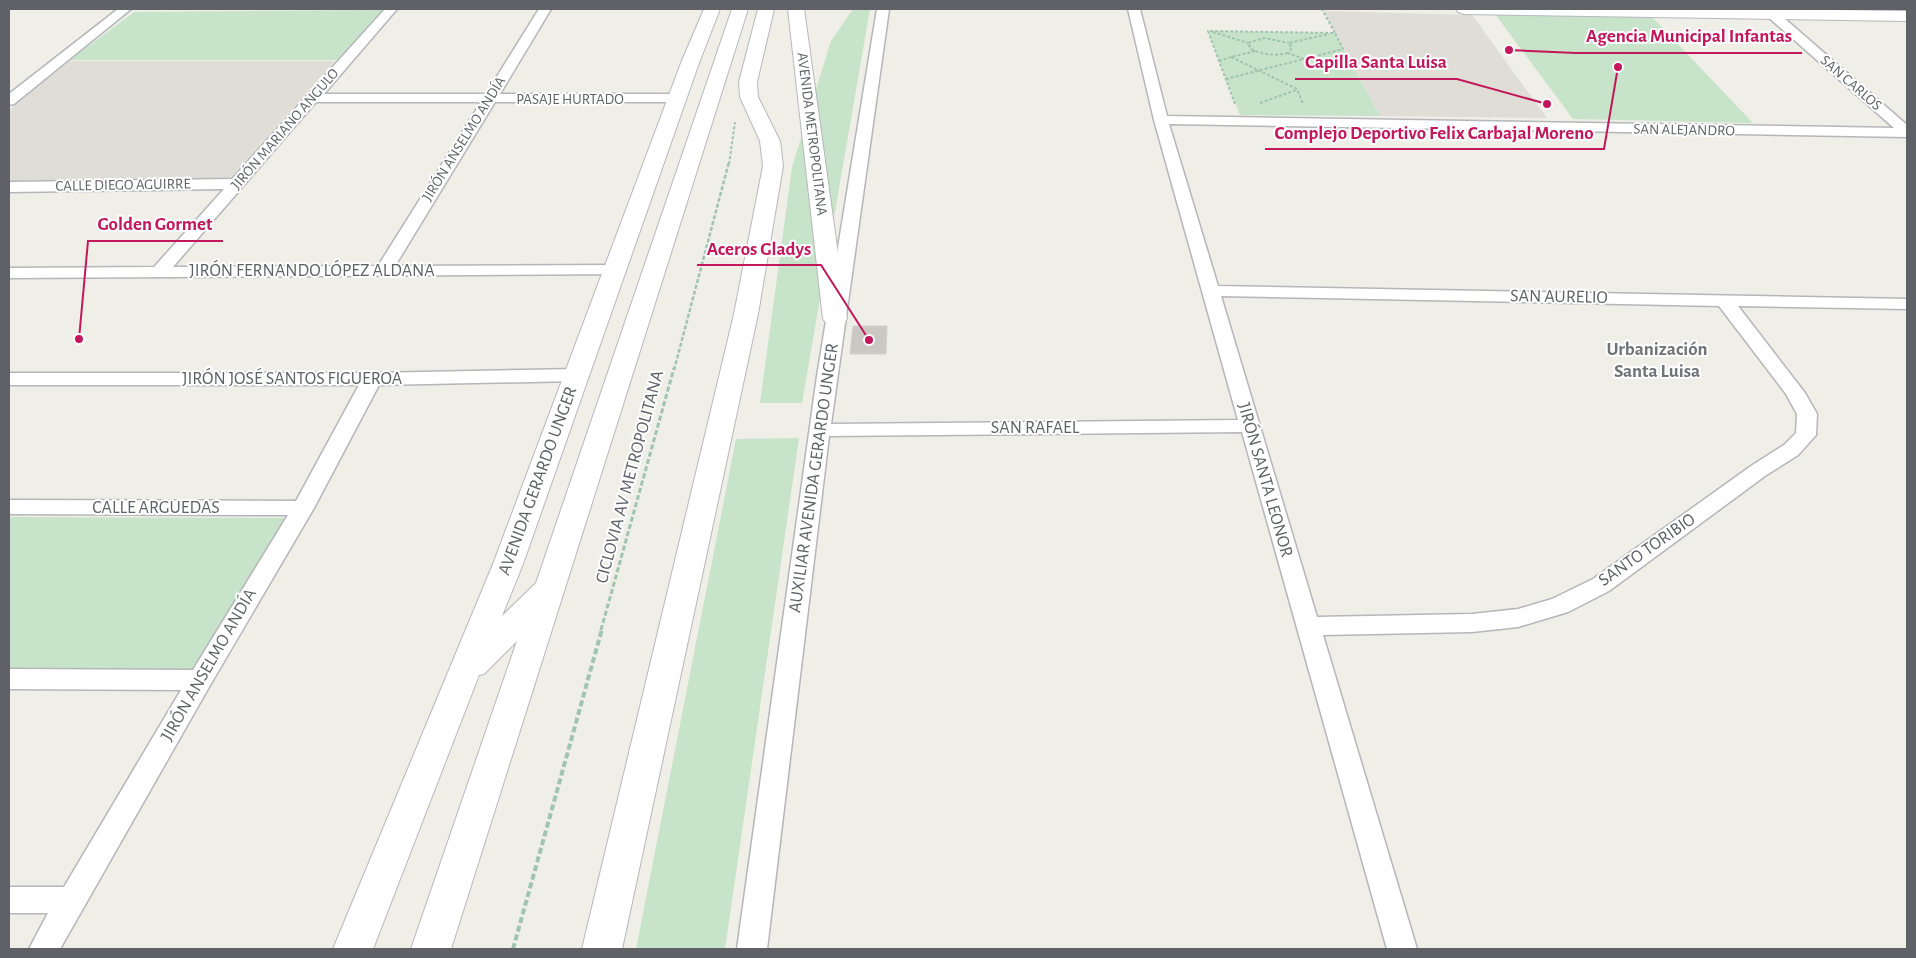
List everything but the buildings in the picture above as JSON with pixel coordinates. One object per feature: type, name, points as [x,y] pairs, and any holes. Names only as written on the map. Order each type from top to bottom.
[{"type":"main road","name":"AVENIDA GERARDO UNGER","points":[[354,949],[508,564],[677,98],[712,9]]},
{"type":"main road","points":[[431,949],[740,9]]},
{"type":"main road","points":[[602,949],[746,314],[773,166],[770,141],[749,96],[748,82],[766,9]]},
{"type":"main road","name":"AVENIDA METROPOLITANA","points":[[796,9],[836,319]]},
{"type":"main road","points":[[1464,9],[1907,16]]},
{"type":"main road","points":[[464,674],[550,589]]},
{"type":"street","points":[[9,101],[125,9]]},
{"type":"street","name":"JIRÓN MARIANO ANGULO","points":[[159,272],[392,9]]},
{"type":"street","name":"JIRÓN ANSELMO ANDÍA","points":[[384,270],[544,9]]},
{"type":"street","name":"AUXILIAR AVENIDA GERARDO UNGER","points":[[752,949],[820,430],[883,9]]},
{"type":"street","name":"JIRÓN SANTA LEONOR","points":[[1134,9],[1161,120],[1402,949]]},
{"type":"street","name":"SAN CARLOS","points":[[1772,14],[1907,133]]},
{"type":"street","name":"PASAJE HURTADO","points":[[313,98],[677,98]]},
{"type":"street","name":"SAN ALEJANDRO","points":[[1161,120],[1240,116],[1312,123],[1907,133]]},
{"type":"street","name":"CALLE DIEGO AGUIRRE","points":[[9,187],[236,184]]},
{"type":"street","name":"JIRÓN FERNANDO LÓPEZ ALDANA","points":[[9,273],[616,270]]},
{"type":"street","name":"SAN AURELIO","points":[[1211,291],[1907,304]]},
{"type":"street","name":"SANTO TORIBIO","points":[[1308,626],[1472,622],[1518,618],[1560,606],[1601,584],[1758,471],[1791,450],[1806,435],[1806,414],[1795,393],[1724,300]]},
{"type":"street","name":"JIRÓN JOSÉ SANTOS FIGUEROA","points":[[9,379],[372,379],[576,374]]},
{"type":"street","name":"JIRÓN ANSELMO ANDÍA","points":[[44,949],[302,508],[372,379]]},
{"type":"street","name":"SAN RAFAEL","points":[[820,430],[1250,426]]},
{"type":"street","name":"CALLE ARGUEDAS","points":[[9,507],[302,508]]},
{"type":"street","points":[[9,678],[200,680]]},
{"type":"street","points":[[9,900],[73,900]]},
{"type":"path","points":[[1226,79],[1343,49],[1322,9]]},
{"type":"path","points":[[1208,31],[1335,33]]},
{"type":"path","points":[[1208,31],[1248,43],[1264,38],[1289,43],[1335,33]]},
{"type":"path","points":[[1208,31],[1240,116],[1297,89]]},
{"type":"path","points":[[1248,43],[1248,46],[1255,51],[1268,55],[1288,53],[1304,59]]},
{"type":"path","points":[[1288,53],[1292,48],[1289,43]]},
{"type":"path","points":[[1219,61],[1255,51]]},
{"type":"path","points":[[1231,57],[1297,89],[1312,123]]},
{"type":"path","name":"CICLOVIA AV METROPOLITANA","points":[[513,949],[693,300],[730,159],[735,137],[735,119]]},
{"type":"shaded area","points":[[1324,11],[1472,15],[1547,118],[1380,116]]},
{"type":"shaded area","points":[[70,61],[335,61],[230,178],[9,181],[9,110]]},
{"type":"green space","points":[[853,9],[870,9],[802,403],[760,403],[792,167],[831,41]]},
{"type":"green space","points":[[383,10],[338,60],[70,60],[134,12]]},
{"type":"green space","points":[[1495,14],[1651,16],[1753,123],[1573,119]]},
{"type":"green space","points":[[1208,31],[1335,33],[1380,116],[1240,115]]},
{"type":"green space","points":[[799,438],[725,949],[636,949],[736,439]]},
{"type":"green space","points":[[9,517],[286,518],[195,672],[9,670]]},
{"type":"place","name":"Agencia Municipal Infantas","points":[[1509,50]]},
{"type":"place","name":"Complejo Deportivo Felix Carbajal Moreno","points":[[1618,67]]},
{"type":"place","name":"Capilla Santa Luisa","points":[[1547,104]]},
{"type":"place","name":"Golden Gormet","points":[[79,339]]},
{"type":"place","name":"Aceros Gladys","points":[[869,340]]},
{"type":"district","name":"Urbanización Santa Luisa","points":[[1657,360]]}]
